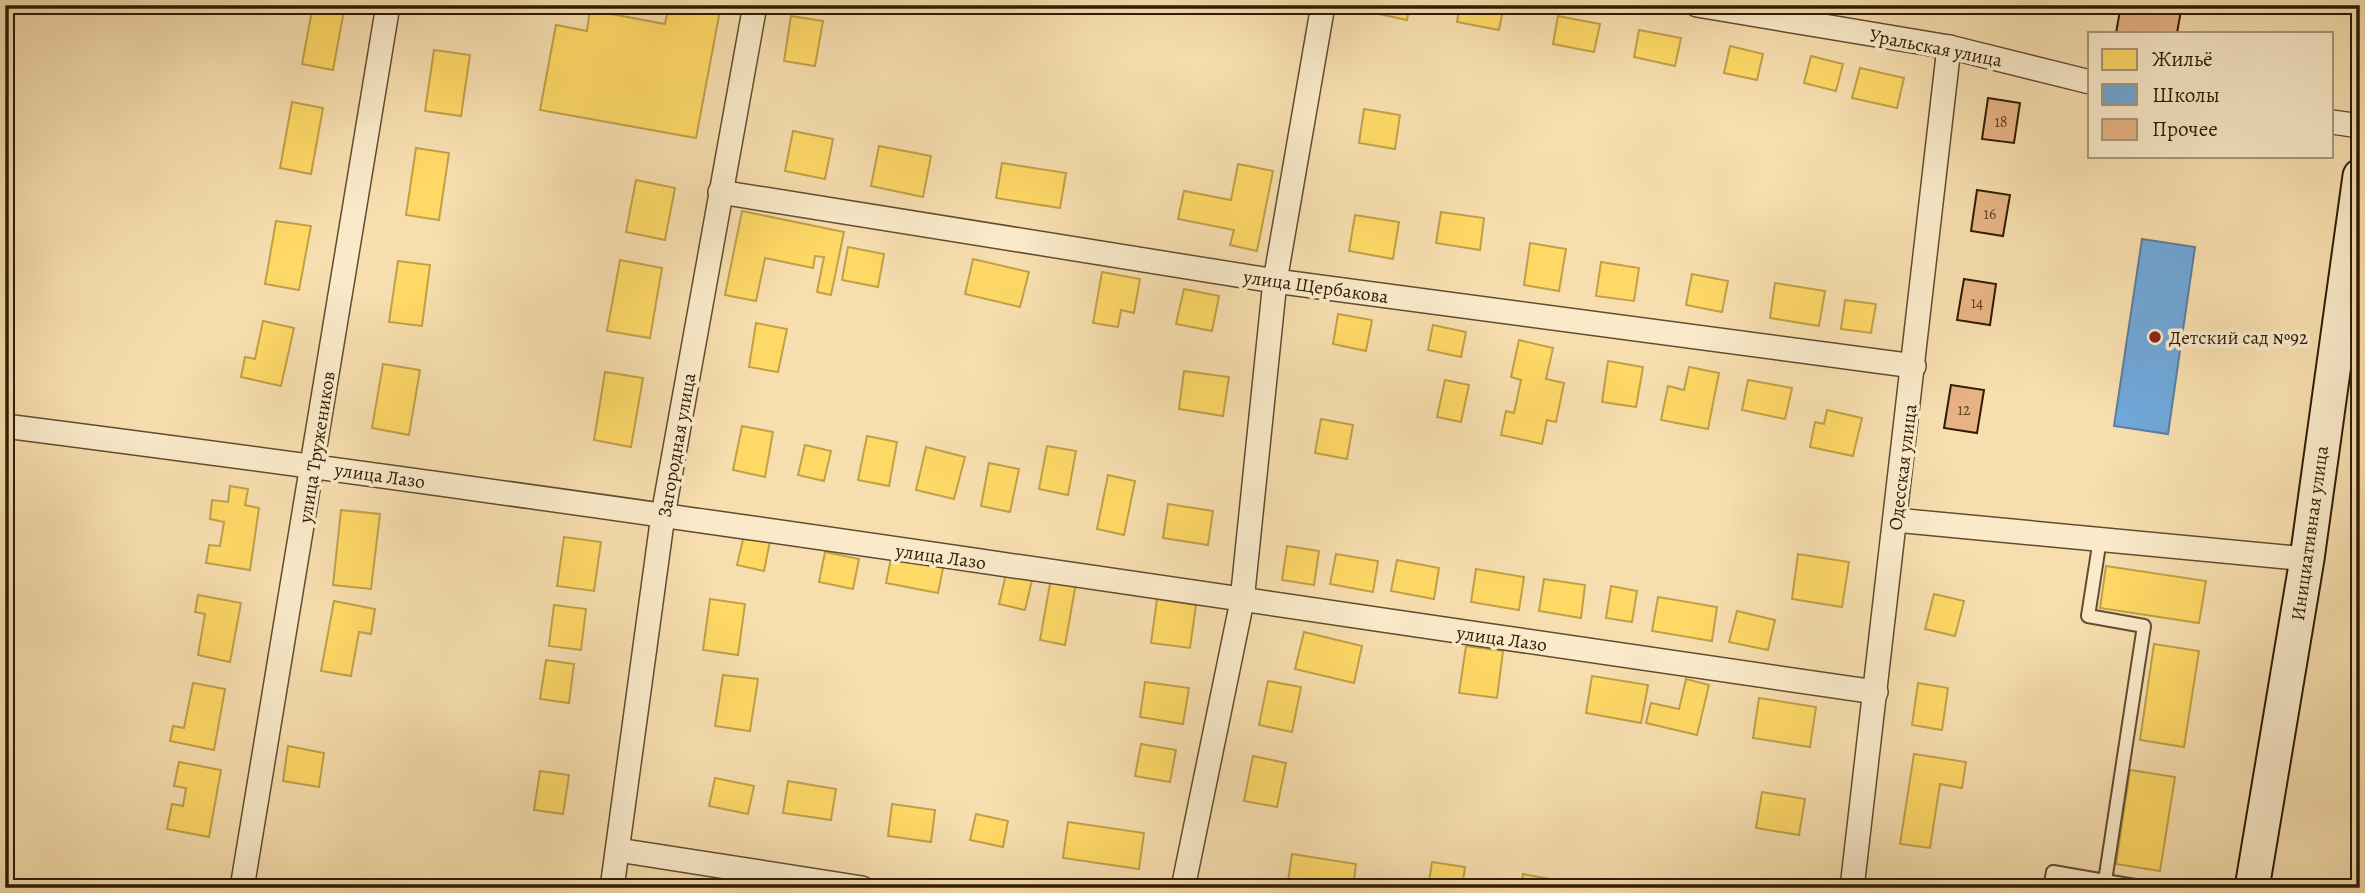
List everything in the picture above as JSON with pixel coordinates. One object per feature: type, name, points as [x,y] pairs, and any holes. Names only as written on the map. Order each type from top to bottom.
[{"type":"main road","name":"Инициативная улица","points":[[2252,888],[2349,328],[2360,176]]},
{"type":"street","name":"улица Тружеников","points":[[242,888],[387,5]]},
{"type":"street","name":"Загородная улица","points":[[612,888],[663,515],[755,5]]},
{"type":"street","points":[[1183,888],[1242,601],[1275,281],[1323,5]]},
{"type":"street","name":"Уральская улица","points":[[1698,5],[1949,47],[2088,82]]},
{"type":"street","name":"Одесская улица","points":[[1852,888],[1949,47]]},
{"type":"street","points":[[2334,122],[2360,126]]},
{"type":"street","name":"улица Щербакова","points":[[720,192],[1275,281],[1914,366]]},
{"type":"street","name":"улица Лазо","points":[[5,426],[663,515],[1875,692]]},
{"type":"street","points":[[1895,520],[2307,559]]},
{"type":"street","points":[[618,850],[862,888]]},
{"type":"lane","points":[[2100,539],[2088,616],[2144,626],[2105,881]]},
{"type":"lane","points":[[2050,888],[2053,873],[2147,888]]},
{"type":"building: Жильё","points":[[313,5],[345,5],[333,70],[302,64]]},
{"type":"building: Жильё","points":[[438,5],[475,5],[473,13]]},
{"type":"building: Жильё","points":[[669,5],[721,5],[696,138],[540,110],[556,25],[587,31],[590,10],[665,24]]},
{"type":"building: Жильё","points":[[1367,5],[1410,5],[1407,20],[1365,11]]},
{"type":"building: Жильё","points":[[1460,5],[1504,5],[1499,30],[1457,22]]},
{"type":"building: Жильё","points":[[791,16],[823,21],[815,66],[784,61]]},
{"type":"building: Жильё","points":[[1558,16],[1600,24],[1594,52],[1553,44]]},
{"type":"building: Жильё","points":[[1639,30],[1681,38],[1675,66],[1634,57]]},
{"type":"building: Жильё","points":[[1730,46],[1763,54],[1757,80],[1724,73]]},
{"type":"building: Жильё","points":[[434,50],[470,55],[461,116],[425,111]]},
{"type":"building: Жильё","points":[[1811,56],[1843,64],[1836,91],[1804,83]]},
{"type":"building: Жильё","points":[[1860,68],[1904,78],[1897,108],[1852,98]]},
{"type":"building: Жильё","points":[[292,102],[323,108],[311,174],[280,168]]},
{"type":"building: Жильё","points":[[1364,109],[1400,115],[1395,149],[1359,143]]},
{"type":"building: Жильё","points":[[793,131],[833,139],[825,179],[785,171]]},
{"type":"building: Жильё","points":[[879,146],[931,156],[923,197],[871,186]]},
{"type":"building: Жильё","points":[[416,148],[449,153],[439,220],[406,215]]},
{"type":"building: Жильё","points":[[1002,163],[1066,173],[1060,208],[996,198]]},
{"type":"building: Жильё","points":[[1238,164],[1273,171],[1257,251],[1230,245],[1234,230],[1178,219],[1184,191],[1231,200]]},
{"type":"building: Жильё","points":[[636,180],[675,188],[665,240],[626,232]]},
{"type":"building: Жильё","points":[[742,211],[844,232],[831,295],[817,292],[824,257],[815,256],[813,268],[765,258],[756,301],[725,295]]},
{"type":"building: Жильё","points":[[1441,212],[1484,218],[1480,250],[1436,243]]},
{"type":"building: Жильё","points":[[1355,215],[1399,222],[1393,259],[1349,251]]},
{"type":"building: Жильё","points":[[276,221],[311,226],[299,290],[265,284]]},
{"type":"building: Жильё","points":[[1530,243],[1566,249],[1559,291],[1524,285]]},
{"type":"building: Жильё","points":[[848,247],[884,254],[878,287],[842,280]]},
{"type":"building: Жильё","points":[[973,259],[1029,272],[1020,307],[965,294]]},
{"type":"building: Жильё","points":[[620,260],[662,268],[650,338],[607,331]]},
{"type":"building: Жильё","points":[[398,261],[430,265],[422,326],[389,322]]},
{"type":"building: Жильё","points":[[1601,262],[1639,268],[1634,301],[1596,296]]},
{"type":"building: Жильё","points":[[1102,272],[1140,279],[1134,313],[1121,310],[1118,327],[1093,323]]},
{"type":"building: Жильё","points":[[1692,274],[1728,281],[1722,312],[1686,305]]},
{"type":"building: Жильё","points":[[1775,283],[1825,291],[1819,326],[1770,318]]},
{"type":"building: Жильё","points":[[1184,289],[1219,296],[1212,331],[1176,324]]},
{"type":"building: Жильё","points":[[1845,300],[1876,304],[1871,333],[1841,329]]},
{"type":"building: Жильё","points":[[1338,314],[1372,320],[1366,351],[1333,344]]},
{"type":"building: Жильё","points":[[263,321],[294,328],[281,386],[241,377],[245,357],[255,359]]},
{"type":"building: Жильё","points":[[756,323],[787,329],[778,372],[749,367]]},
{"type":"building: Жильё","points":[[1433,325],[1466,332],[1461,357],[1428,350]]},
{"type":"building: Жильё","points":[[1519,340],[1553,348],[1546,379],[1564,383],[1556,422],[1547,420],[1542,444],[1501,435],[1506,411],[1514,413],[1521,380],[1511,377]]},
{"type":"building: Жильё","points":[[1608,361],[1643,367],[1636,407],[1602,402]]},
{"type":"building: Жильё","points":[[383,364],[420,370],[409,435],[372,428]]},
{"type":"building: Жильё","points":[[1689,367],[1719,373],[1708,429],[1661,420],[1668,386],[1684,390]]},
{"type":"building: Жильё","points":[[1184,371],[1229,377],[1223,416],[1179,409]]},
{"type":"building: Жильё","points":[[605,372],[643,378],[631,447],[594,440]]},
{"type":"building: Жильё","points":[[1445,380],[1469,385],[1461,422],[1437,417]]},
{"type":"building: Жильё","points":[[1748,380],[1792,388],[1785,419],[1742,410]]},
{"type":"building: Жильё","points":[[1827,410],[1862,418],[1853,456],[1810,447],[1815,422],[1824,424]]},
{"type":"building: Жильё","points":[[1321,419],[1353,425],[1347,459],[1315,453]]},
{"type":"building: Жильё","points":[[742,426],[773,432],[765,477],[733,470]]},
{"type":"building: Жильё","points":[[867,436],[897,442],[889,486],[858,480]]},
{"type":"building: Жильё","points":[[805,445],[831,451],[824,481],[798,475]]},
{"type":"building: Жильё","points":[[1047,446],[1076,451],[1068,495],[1039,489]]},
{"type":"building: Жильё","points":[[926,447],[965,457],[954,499],[916,490]]},
{"type":"building: Жильё","points":[[989,463],[1019,469],[1010,512],[981,506]]},
{"type":"building: Жильё","points":[[1108,475],[1135,481],[1124,535],[1097,529]]},
{"type":"building: Жильё","points":[[230,486],[248,489],[245,505],[259,508],[250,570],[206,563],[209,545],[220,546],[224,522],[210,519],[212,500],[228,502]]},
{"type":"building: Жильё","points":[[1168,504],[1213,511],[1208,545],[1163,538]]},
{"type":"building: Жильё","points":[[341,510],[380,514],[371,589],[333,585]]},
{"type":"building: Жильё","points":[[744,535],[770,541],[764,571],[737,565]]},
{"type":"building: Жильё","points":[[564,537],[601,542],[594,591],[557,586]]},
{"type":"building: Жильё","points":[[1287,546],[1319,551],[1314,585],[1282,580]]},
{"type":"building: Жильё","points":[[825,552],[859,559],[853,589],[819,582]]},
{"type":"building: Жильё","points":[[892,553],[944,563],[938,593],[886,583]]},
{"type":"building: Жильё","points":[[1336,554],[1378,561],[1373,592],[1330,584]]},
{"type":"building: Жильё","points":[[1798,554],[1849,562],[1842,607],[1792,599]]},
{"type":"building: Жильё","points":[[1397,560],[1439,568],[1434,599],[1391,591]]},
{"type":"building: Жильё","points":[[2106,566],[2206,581],[2199,623],[2100,608]]},
{"type":"building: Жильё","points":[[1476,569],[1524,577],[1519,610],[1471,602]]},
{"type":"building: Жильё","points":[[1006,574],[1032,580],[1025,610],[999,604]]},
{"type":"building: Жильё","points":[[1051,578],[1076,583],[1065,645],[1040,640]]},
{"type":"building: Жильё","points":[[1544,579],[1585,585],[1581,618],[1539,611]]},
{"type":"building: Жильё","points":[[1611,586],[1637,591],[1632,622],[1606,618]]},
{"type":"building: Жильё","points":[[1934,594],[1964,601],[1955,636],[1925,629]]},
{"type":"building: Жильё","points":[[198,595],[241,603],[230,662],[198,655],[205,614],[195,612]]},
{"type":"building: Жильё","points":[[1658,597],[1717,607],[1712,641],[1652,631]]},
{"type":"building: Жильё","points":[[710,599],[745,604],[738,655],[703,650]]},
{"type":"building: Жильё","points":[[1157,599],[1196,605],[1190,648],[1151,643]]},
{"type":"building: Жильё","points":[[334,601],[375,609],[371,634],[359,632],[351,676],[321,671]]},
{"type":"building: Жильё","points":[[554,605],[586,609],[581,650],[549,646]]},
{"type":"building: Жильё","points":[[1737,611],[1775,620],[1768,650],[1729,642]]},
{"type":"building: Жильё","points":[[1304,632],[1362,646],[1354,683],[1295,669]]},
{"type":"building: Жильё","points":[[2154,644],[2199,651],[2184,747],[2140,740]]},
{"type":"building: Жильё","points":[[1466,646],[1503,651],[1497,698],[1459,693]]},
{"type":"building: Жильё","points":[[546,660],[574,664],[569,703],[540,699]]},
{"type":"building: Жильё","points":[[723,675],[758,679],[750,731],[715,726]]},
{"type":"building: Жильё","points":[[1592,676],[1648,685],[1641,723],[1586,713]]},
{"type":"building: Жильё","points":[[1686,679],[1709,685],[1697,735],[1646,723],[1651,703],[1679,709]]},
{"type":"building: Жильё","points":[[1268,681],[1301,687],[1292,732],[1259,725]]},
{"type":"building: Жильё","points":[[1145,682],[1189,688],[1183,724],[1140,717]]},
{"type":"building: Жильё","points":[[193,683],[225,689],[214,750],[170,741],[173,726],[184,728]]},
{"type":"building: Жильё","points":[[1918,683],[1948,688],[1942,730],[1912,725]]},
{"type":"building: Жильё","points":[[1759,698],[1816,707],[1810,747],[1753,738]]},
{"type":"building: Жильё","points":[[1141,744],[1176,750],[1170,782],[1135,776]]},
{"type":"building: Жильё","points":[[288,746],[324,753],[319,787],[283,781]]},
{"type":"building: Жильё","points":[[1914,754],[1966,762],[1962,788],[1940,784],[1930,848],[1900,844]]},
{"type":"building: Жильё","points":[[1253,756],[1286,763],[1277,807],[1244,801]]},
{"type":"building: Жильё","points":[[179,762],[221,770],[209,837],[167,829],[172,804],[183,806],[186,788],[174,786]]},
{"type":"building: Жильё","points":[[2130,770],[2175,777],[2160,871],[2116,864]]},
{"type":"building: Жильё","points":[[540,771],[569,775],[563,814],[534,810]]},
{"type":"building: Жильё","points":[[715,778],[754,786],[748,814],[709,806]]},
{"type":"building: Жильё","points":[[788,781],[836,789],[831,820],[783,813]]},
{"type":"building: Жильё","points":[[1762,792],[1805,799],[1799,835],[1756,828]]},
{"type":"building: Жильё","points":[[892,804],[935,810],[931,842],[888,836]]},
{"type":"building: Жильё","points":[[976,814],[1008,821],[1003,847],[970,840]]},
{"type":"building: Жильё","points":[[1068,822],[1144,833],[1139,869],[1063,858]]},
{"type":"building: Жильё","points":[[2360,839],[2360,888],[2353,888]]},
{"type":"building: Жильё","points":[[1292,854],[1356,864],[1353,888],[1287,888]]},
{"type":"building: Жильё","points":[[1432,862],[1465,867],[1462,888],[1428,888]]},
{"type":"building: Жильё","points":[[1523,874],[1556,880],[1555,888],[1521,888]]},
{"type":"building: Жильё","points":[[1605,881],[1644,886],[1644,888],[1604,888]]},
{"type":"building: Школы","name":"Детский сад №92","points":[[2142,239],[2195,247],[2168,434],[2114,426]]},
{"type":"building: Прочее","points":[[2121,5],[2182,5],[2177,32],[2116,32]]},
{"type":"building: Прочее","points":[[1988,98],[2020,103],[2014,143],[1982,139]]},
{"type":"building: Прочее","points":[[1977,190],[2010,195],[2003,236],[1971,231]]},
{"type":"building: Прочее","points":[[1964,279],[1996,284],[1990,325],[1957,320]]},
{"type":"building: Прочее","points":[[1951,385],[1984,390],[1977,433],[1944,428]]},
{"type":"place","name":"Детский сад №92","points":[[2155,337]]}]
